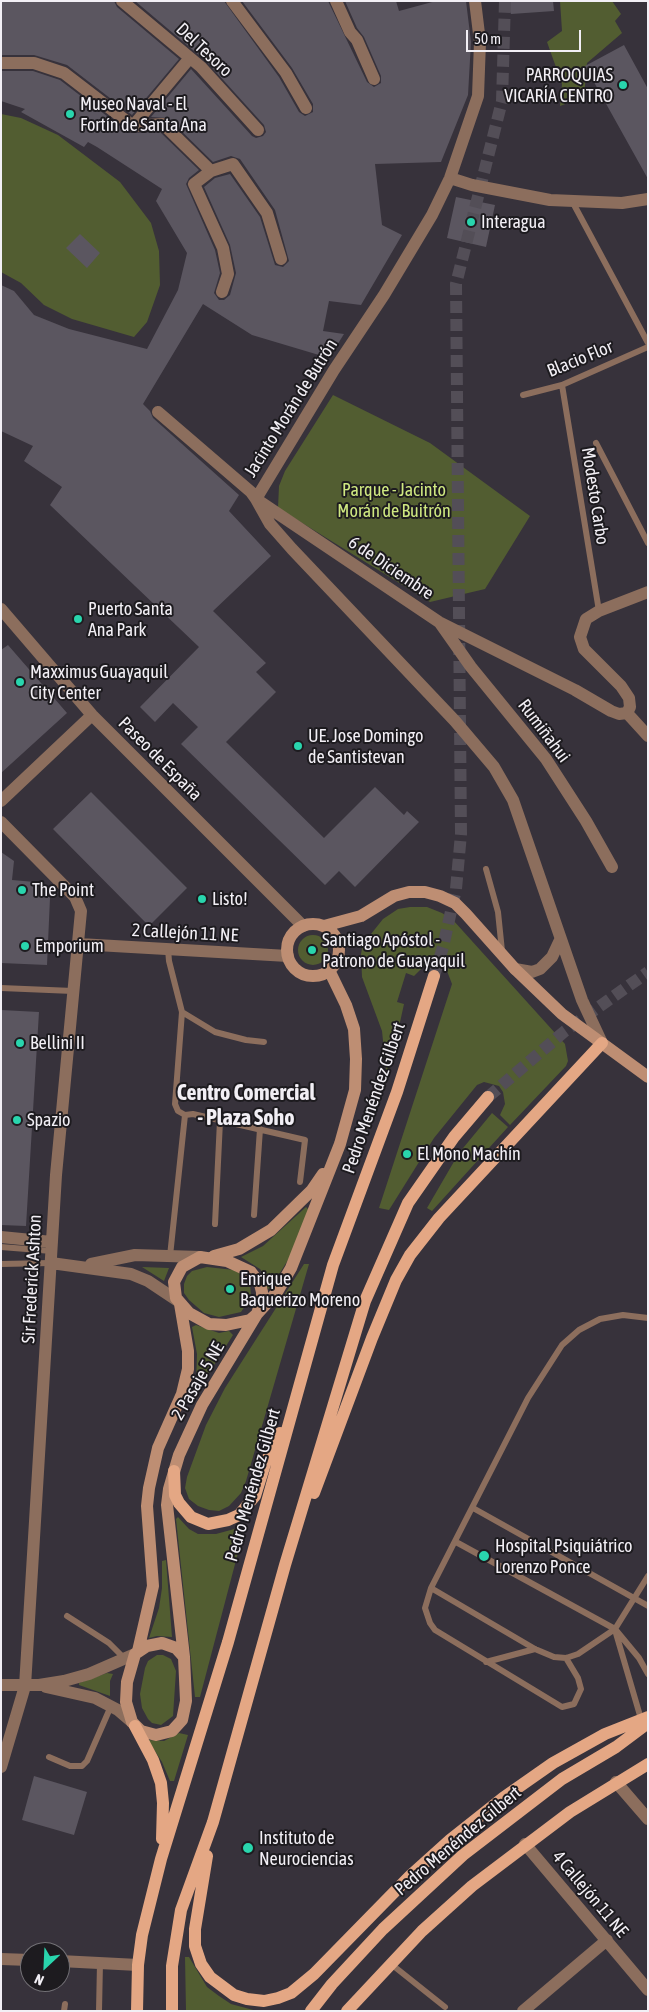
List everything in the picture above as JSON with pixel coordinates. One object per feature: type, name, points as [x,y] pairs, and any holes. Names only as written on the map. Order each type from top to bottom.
[{"type":"main road","name":"Pedro Menéndez Gilbert","points":[[138,2011],[138,1964],[142,1935],[161,1859],[228,1642],[333,1265],[396,1092],[434,976]]},
{"type":"main road","points":[[285,1565],[344,1417],[372,1338],[396,1280],[410,1255],[439,1218],[602,1043]]},
{"type":"main road","points":[[172,2011],[172,1966],[181,1910],[213,1822],[285,1565],[353,1339],[378,1266],[408,1203],[431,1167],[488,1098]]},
{"type":"main road","points":[[174,1471],[175,1495],[178,1503],[191,1517],[208,1524],[219,1523],[240,1515],[255,1496],[265,1464],[293,1409]]},
{"type":"main road","points":[[213,1822],[194,1929],[195,1946],[201,1964],[210,1977],[234,1995],[264,2001],[278,1998],[291,1993],[314,1974],[410,1876],[450,1840],[503,1798],[553,1763],[605,1734],[646,1720]]},
{"type":"main road","name":"Pedro Menéndez Gilbert","points":[[311,2011],[332,1984],[383,1929],[449,1867],[514,1814],[562,1779],[616,1747],[646,1720]]},
{"type":"main road","points":[[133,1724],[153,1760],[162,1783],[164,1803],[161,1859]]},
{"type":"main road","points":[[347,2011],[390,1963],[472,1886],[525,1844],[616,1782],[648,1764]]},
{"type":"street","name":"Del Tesoro","points":[[122,1],[201,68],[258,130]]},
{"type":"street","points":[[232,1],[286,72],[306,108]]},
{"type":"street","points":[[336,1],[350,32],[357,40],[374,80]]},
{"type":"street","name":"Jacinto Morán de Butrón","points":[[475,1],[481,69],[478,96],[450,178],[432,215],[384,294],[334,370],[256,499],[270,524],[292,549],[455,721],[494,767],[513,800],[560,940],[582,1000],[602,1043]]},
{"type":"street","points":[[132,126],[189,59]]},
{"type":"street","points":[[1,63],[34,63],[64,73],[132,126],[163,124],[211,171]]},
{"type":"street","points":[[222,292],[228,274],[223,248],[194,184],[211,171],[233,164],[267,213],[282,259]]},
{"type":"street","points":[[450,178],[472,185],[550,200],[622,203],[648,199]]},
{"type":"street","name":"6 de Diciembre","points":[[158,412],[251,492],[256,499],[439,622],[542,673],[611,711],[619,714],[627,712]]},
{"type":"street","points":[[648,592],[599,611],[586,619],[580,637],[584,648],[621,686],[629,698],[630,707],[627,712],[648,736]]},
{"type":"street","name":"Paseo de España","points":[[1,609],[6,623],[92,716],[303,926]]},
{"type":"street","name":"Rumiñahui","points":[[439,622],[471,667],[546,759],[586,821],[612,868]]},
{"type":"street","points":[[1,801],[92,716]]},
{"type":"street","name":"Sir Frederick Ashton","points":[[1,822],[76,897],[81,911],[79,944],[72,991],[52,1252],[25,1686],[1,1767]]},
{"type":"street","name":"Jacinto Morán de Butrón","points":[[324,926],[362,916],[394,896],[408,892],[425,892],[440,896],[455,903],[515,969],[562,1014],[648,1077]]},
{"type":"street","points":[[310,924],[324,926],[331,932],[339,947],[335,963],[330,970],[314,975],[305,974],[298,970],[288,956],[287,949],[292,935],[303,926],[310,924]]},
{"type":"street","points":[[515,969],[532,972],[540,969],[552,957],[560,940]]},
{"type":"street","name":"2 Callejón 11 NE","points":[[79,944],[288,956]]},
{"type":"street","name":"2 Pasaje 5 NE","points":[[184,1657],[167,1520],[168,1497],[174,1471],[186,1437],[202,1405],[257,1314],[277,1292],[291,1268],[340,1144],[355,1090],[356,1059],[354,1029],[330,970]]},
{"type":"street","name":"2 Pasaje 5 NE","points":[[204,1257],[239,1249],[271,1230],[312,1190],[340,1144]]},
{"type":"street","points":[[1,1237],[52,1252],[83,1266],[131,1274],[148,1280],[179,1302],[198,1320],[209,1324],[239,1324],[250,1320],[257,1314],[262,1300],[262,1292],[255,1277],[244,1266],[236,1263],[204,1257],[135,1255],[83,1266]]},
{"type":"street","points":[[179,1302],[174,1290],[178,1272],[187,1263],[204,1257]]},
{"type":"street","name":"2 Pasaje 5 NE","points":[[133,1655],[153,1586],[147,1506],[149,1488],[158,1448],[182,1394],[188,1369],[188,1351],[179,1302]]},
{"type":"street","points":[[1,1685],[38,1686],[84,1695],[111,1706],[142,1731],[156,1735],[165,1734],[177,1727],[182,1720],[186,1701],[184,1657],[176,1648],[162,1643],[155,1644],[88,1674],[38,1686]]},
{"type":"street","points":[[133,1655],[126,1692],[127,1712],[133,1724]]},
{"type":"street","points":[[616,1782],[648,1819]]},
{"type":"street","name":"4 Callejón 11 NE","points":[[525,1844],[648,1990]]},
{"type":"street","points":[[523,2011],[607,1940]]},
{"type":"street","points":[[1,1959],[20,1960]]},
{"type":"street","points":[[70,1962],[138,1964]]},
{"type":"lane","points":[[571,200],[648,345]]},
{"type":"lane","name":"Blacio Flor","points":[[523,395],[562,385],[648,345]]},
{"type":"lane","name":"Modesto Carbo","points":[[562,385],[599,611]]},
{"type":"lane","points":[[596,443],[648,543]]},
{"type":"lane","points":[[486,869],[498,912],[502,953]]},
{"type":"lane","points":[[168,949],[182,1012],[175,1104],[178,1112],[305,1140],[300,1182]]},
{"type":"lane","points":[[1,988],[72,991]]},
{"type":"lane","points":[[182,1012],[215,1032],[246,1040],[264,1042]]},
{"type":"lane","points":[[170,1256],[185,1115]]},
{"type":"lane","points":[[214,1224],[220,1121]]},
{"type":"lane","points":[[254,1215],[260,1129]]},
{"type":"lane","points":[[1,1247],[52,1252]]},
{"type":"lane","points":[[1,1264],[52,1252]]},
{"type":"lane","points":[[566,1658],[578,1678],[581,1688],[578,1700],[567,1707],[558,1705],[435,1630],[430,1623],[425,1608],[431,1588],[528,1398],[562,1345],[579,1330],[600,1320],[623,1315],[648,1318]]},
{"type":"lane","points":[[473,1508],[648,1606]]},
{"type":"lane","points":[[456,1542],[615,1628],[639,1658],[648,1674]]},
{"type":"lane","points":[[431,1588],[535,1648],[554,1657],[566,1658],[578,1654],[615,1628],[648,1576]]},
{"type":"lane","points":[[67,1616],[133,1655]]},
{"type":"lane","points":[[615,1628],[646,1720]]},
{"type":"lane","points":[[486,1662],[535,1648]]},
{"type":"lane","points":[[50,1757],[70,1766],[82,1766],[111,1706]]},
{"type":"lane","points":[[99,2011],[100,1963]]},
{"type":"lane","points":[[390,1963],[445,2007]]},
{"type":"green space","points":[[560,1],[612,1],[621,14],[615,21],[622,33],[587,63],[584,97],[560,106],[562,84],[547,42],[562,31]]},
{"type":"green space","points":[[1,114],[21,118],[58,135],[120,182],[151,223],[159,251],[160,285],[147,322],[134,337],[72,319],[44,305],[21,283],[1,272]]},
{"type":"green space","name":"Parque - Jacinto Morán de Buitrón","points":[[333,395],[430,443],[530,516],[485,589],[430,602],[278,508],[279,486],[285,471]]},
{"type":"green space","points":[[427,907],[453,920],[565,1044],[568,1061],[566,1066],[510,1125],[500,1115],[505,1104],[503,1092],[499,1086],[484,1082],[477,1085],[434,1138],[389,1210],[379,1208],[452,984],[447,971],[438,964],[424,966],[414,976],[406,973],[397,1002],[404,1004],[390,1068],[386,1070],[382,1031],[362,977],[361,954],[363,944],[383,919],[398,909]]},
{"type":"green space","points":[[313,935],[324,939],[328,950],[324,961],[313,965],[302,961],[298,950],[302,939]]},
{"type":"green space","points":[[492,1113],[508,1127],[432,1211],[427,1208],[459,1153]]},
{"type":"green space","points":[[306,1207],[309,1210],[291,1255],[270,1289],[266,1288],[265,1276],[260,1269],[241,1257],[263,1246]]},
{"type":"green space","points":[[304,1264],[309,1264],[241,1493],[229,1506],[219,1511],[198,1506],[189,1499],[185,1488],[187,1477],[206,1425],[225,1388]]},
{"type":"green space","points":[[142,1267],[169,1268],[164,1281]]},
{"type":"green space","points":[[207,1267],[234,1270],[244,1275],[250,1281],[251,1297],[241,1312],[219,1317],[204,1313],[189,1300],[184,1293],[184,1284],[187,1276],[192,1271]]},
{"type":"green space","points":[[196,1325],[219,1333],[229,1331],[233,1335],[202,1384],[196,1382],[197,1354],[192,1327]]},
{"type":"green space","points":[[178,1517],[189,1529],[198,1534],[216,1534],[238,1528],[244,1530],[200,1697],[195,1697],[176,1519]]},
{"type":"green space","points":[[166,1560],[172,1637],[157,1636],[149,1638],[159,1608],[162,1588],[162,1561]]},
{"type":"green space","points":[[157,1655],[163,1655],[171,1659],[176,1671],[173,1716],[161,1725],[152,1723],[148,1719],[142,1708],[140,1694],[148,1661]]},
{"type":"green space","points":[[107,1673],[113,1674],[110,1681],[110,1696],[79,1685],[79,1683]]},
{"type":"green space","points":[[179,1733],[188,1735],[174,1781],[170,1781],[162,1762],[148,1740],[164,1741]]},
{"type":"green space","points":[[185,1957],[189,1957],[207,1987],[219,1996],[231,2004],[257,2011],[186,2011]]},
{"type":"building","points":[[1,1],[114,1],[117,7],[179,59],[132,115],[67,65],[34,55],[1,55]]},
{"type":"building","points":[[135,1],[224,1],[279,77],[299,112],[305,116],[313,112],[313,104],[292,68],[242,1],[328,1],[367,82],[374,87],[381,83],[381,76],[364,37],[357,28],[345,1],[396,1],[399,11],[436,1],[466,1],[471,42],[468,95],[441,162],[375,164],[382,225],[402,235],[361,305],[329,301],[323,331],[344,334],[329,358],[252,335],[203,304],[143,404],[150,411],[153,418],[239,495],[229,511],[271,556],[213,611],[266,663],[256,672],[276,692],[226,742],[324,838],[375,787],[404,815],[407,811],[419,822],[355,887],[339,871],[325,885],[181,744],[198,727],[173,703],[155,722],[140,707],[199,647],[50,505],[62,487],[24,461],[33,446],[1,431],[1,285],[14,291],[34,315],[69,329],[147,349],[178,290],[187,253],[156,201],[162,189],[88,142],[84,147],[21,112],[25,109],[1,101],[1,71],[33,71],[60,80],[129,133],[160,132],[199,170],[189,178],[186,184],[215,250],[220,273],[214,293],[219,300],[224,300],[230,295],[236,273],[230,245],[204,187],[215,178],[230,174],[260,217],[275,265],[283,267],[289,261],[275,210],[240,159],[231,156],[213,162],[168,118],[151,117],[191,69],[252,136],[256,138],[263,136],[266,132],[264,125],[206,61]]},
{"type":"building","points":[[506,1],[553,1],[554,11],[511,14]]},
{"type":"building","points":[[624,45],[648,89],[648,179],[585,66]]},
{"type":"building","name":"Interagua","points":[[456,197],[495,205],[486,247],[447,238]]},
{"type":"building","points":[[80,234],[100,253],[87,268],[66,248]]},
{"type":"building","name":"Maxximus Guayaquil City Center","points":[[8,645],[67,713],[1,773],[1,650]]},
{"type":"building","points":[[91,792],[187,888],[149,926],[53,829]]},
{"type":"building","points":[[1,852],[14,861],[12,880],[35,882],[50,898],[47,965],[1,963]]},
{"type":"building","points":[[1,1010],[39,1012],[26,1226],[1,1225]]},
{"type":"building","points":[[34,1776],[87,1792],[74,1835],[22,1820]]},
{"type":"tunnel","points":[[434,976],[443,947],[456,889],[461,834],[456,284],[502,101],[505,1]]},
{"type":"tunnel","points":[[488,1097],[565,1031],[648,972]]},
{"type":"place","name":"PARROQUIAS VICARÍA CENTRO","points":[[623,85]]},
{"type":"place","name":"Museo Naval - El Fortín de Santa Ana","points":[[70,114]]},
{"type":"place","name":"Interagua","points":[[471,222]]},
{"type":"place","name":"Puerto Santa Ana Park","points":[[78,619]]},
{"type":"place","name":"Maxximus Guayaquil City Center","points":[[20,682]]},
{"type":"place","name":"UE. Jose Domingo de Santistevan","points":[[298,746]]},
{"type":"place","name":"The Point","points":[[22,890]]},
{"type":"place","name":"Listo!","points":[[202,899]]},
{"type":"place","name":"Emporium","points":[[25,946]]},
{"type":"place","name":"Santiago Apóstol - Patrono de Guayaquil","points":[[312,950]]},
{"type":"place","name":"Bellini II","points":[[20,1043]]},
{"type":"place","name":"Spazio","points":[[17,1120]]},
{"type":"place","name":"El Mono Machín","points":[[407,1154]]},
{"type":"place","name":"Enrique Baquerizo Moreno","points":[[230,1289]]},
{"type":"place","name":"Hospital Psiquiátrico Lorenzo Ponce","points":[[484,1556]]},
{"type":"place","name":"Instituto de Neurociencias","points":[[248,1848]]},
{"type":"district","name":"Centro Comercial - Plaza Soho","points":[[246,1106]]}]
